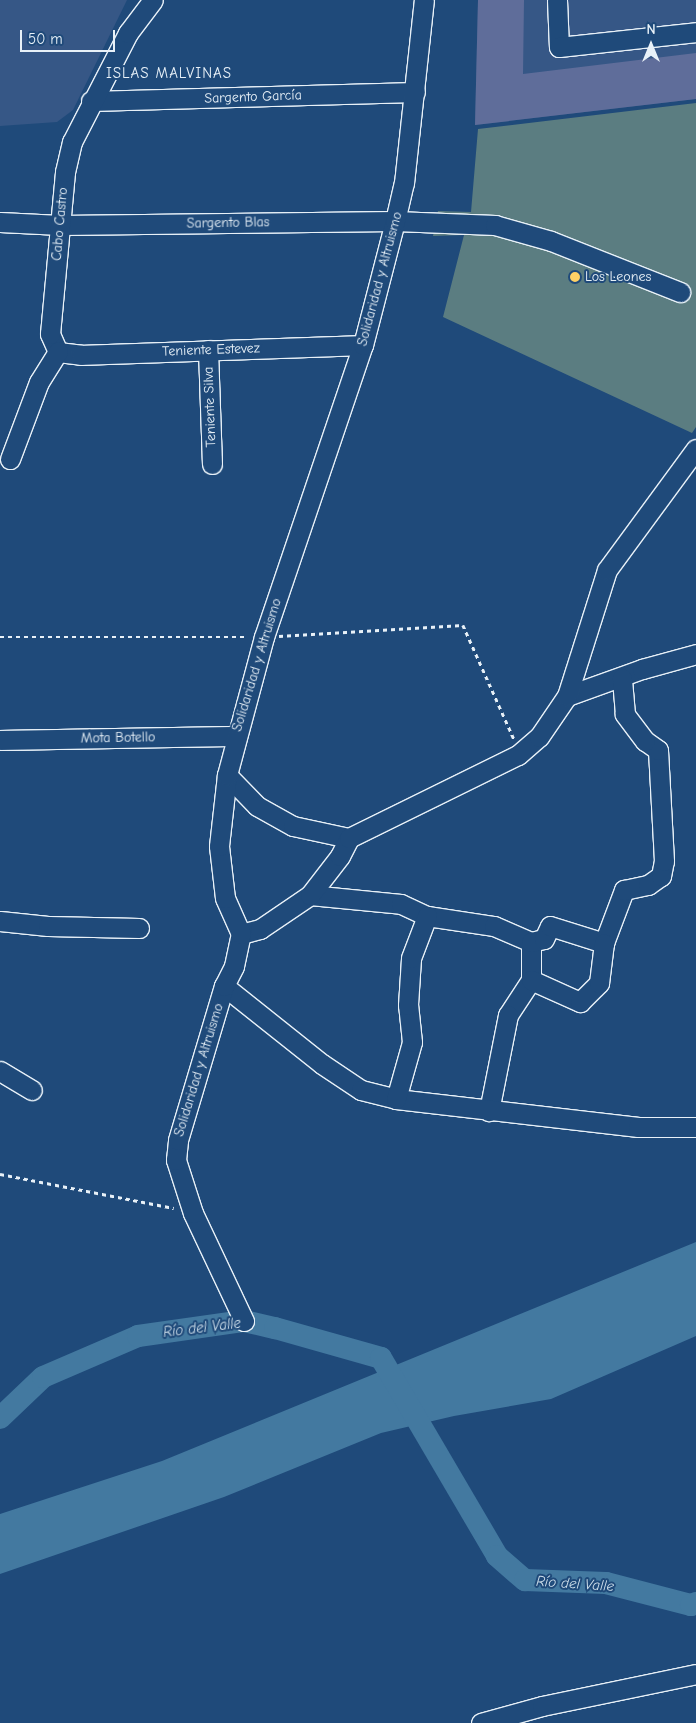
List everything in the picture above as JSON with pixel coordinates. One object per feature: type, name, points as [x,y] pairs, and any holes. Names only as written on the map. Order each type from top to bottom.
[{"type":"street","name":"Cabo Castro","points":[[58,352],[50,334],[60,225],[72,142],[91,101],[128,33],[154,0]]},
{"type":"street","name":"Solidaridad y Altruismo","points":[[244,1321],[193,1212],[176,1160],[178,1140],[224,986],[234,966],[241,934],[225,898],[219,846],[226,775],[264,637],[363,345],[395,222],[404,183],[424,0]]},
{"type":"street","points":[[557,0],[560,48],[696,32]]},
{"type":"street","name":"Sargento García","points":[[91,101],[415,92]]},
{"type":"street","name":"Sargento Blas","points":[[0,222],[60,225],[395,222],[503,226],[551,241],[680,292]]},
{"type":"street","name":"Teniente Estevez","points":[[58,352],[81,355],[363,345]]},
{"type":"street","name":"Teniente Silva","points":[[208,350],[212,464]]},
{"type":"street","points":[[10,459],[39,382],[58,352]]},
{"type":"street","points":[[241,934],[260,929],[310,895],[340,856],[349,838],[518,755],[539,737],[567,696],[607,570],[696,448]]},
{"type":"street","points":[[567,696],[696,654]]},
{"type":"street","points":[[531,980],[580,1002],[599,983],[604,943],[624,890],[648,885],[661,876],[664,861],[658,750],[645,741],[625,714],[622,678]]},
{"type":"street","name":"Mota Botello","points":[[0,740],[236,736]]},
{"type":"street","points":[[226,775],[257,806],[293,826],[349,838]]},
{"type":"street","points":[[310,895],[401,904],[427,916],[494,926],[532,942],[544,939],[550,926],[604,943]]},
{"type":"street","points":[[396,1099],[412,1042],[408,1005],[411,958],[427,916]]},
{"type":"street","points":[[0,921],[48,926],[139,928]]},
{"type":"street","points":[[489,1111],[508,1015],[531,980],[532,942]]},
{"type":"street","points":[[224,986],[322,1064],[361,1090],[396,1099],[489,1111],[638,1127],[696,1127]]},
{"type":"street","points":[[0,1071],[32,1090]]},
{"type":"street","points":[[481,1723],[542,1706],[696,1674]]},
{"type":"path","points":[[0,637],[264,637],[463,625],[512,729],[518,755]]},
{"type":"path","points":[[0,1174],[143,1199],[193,1212]]},
{"type":"shaded area","points":[[0,0],[127,0],[73,110],[57,122],[0,126]]},
{"type":"shaded area","points":[[478,0],[696,0],[696,99],[475,125]]},
{"type":"shaded area","points":[[696,1242],[696,1336],[551,1399],[454,1416],[381,1433],[224,1497],[0,1574],[0,1514],[162,1461]]},
{"type":"green space","name":"Los Leones","points":[[696,103],[696,427],[692,433],[443,317],[464,235],[433,236],[438,211],[471,212],[478,129]]},
{"type":"building","points":[[478,0],[524,0],[523,74],[696,53],[696,99],[475,125]]},
{"type":"waterway","name":"Río del Valle","points":[[0,1418],[43,1377],[138,1336],[244,1321],[275,1328],[381,1358],[497,1556],[525,1580],[606,1583],[691,1605],[696,1603]]},
{"type":"place","name":"Los Leones","points":[[575,277]]},
{"type":"district","name":"ISLAS MALVINAS","points":[[169,74]]}]
